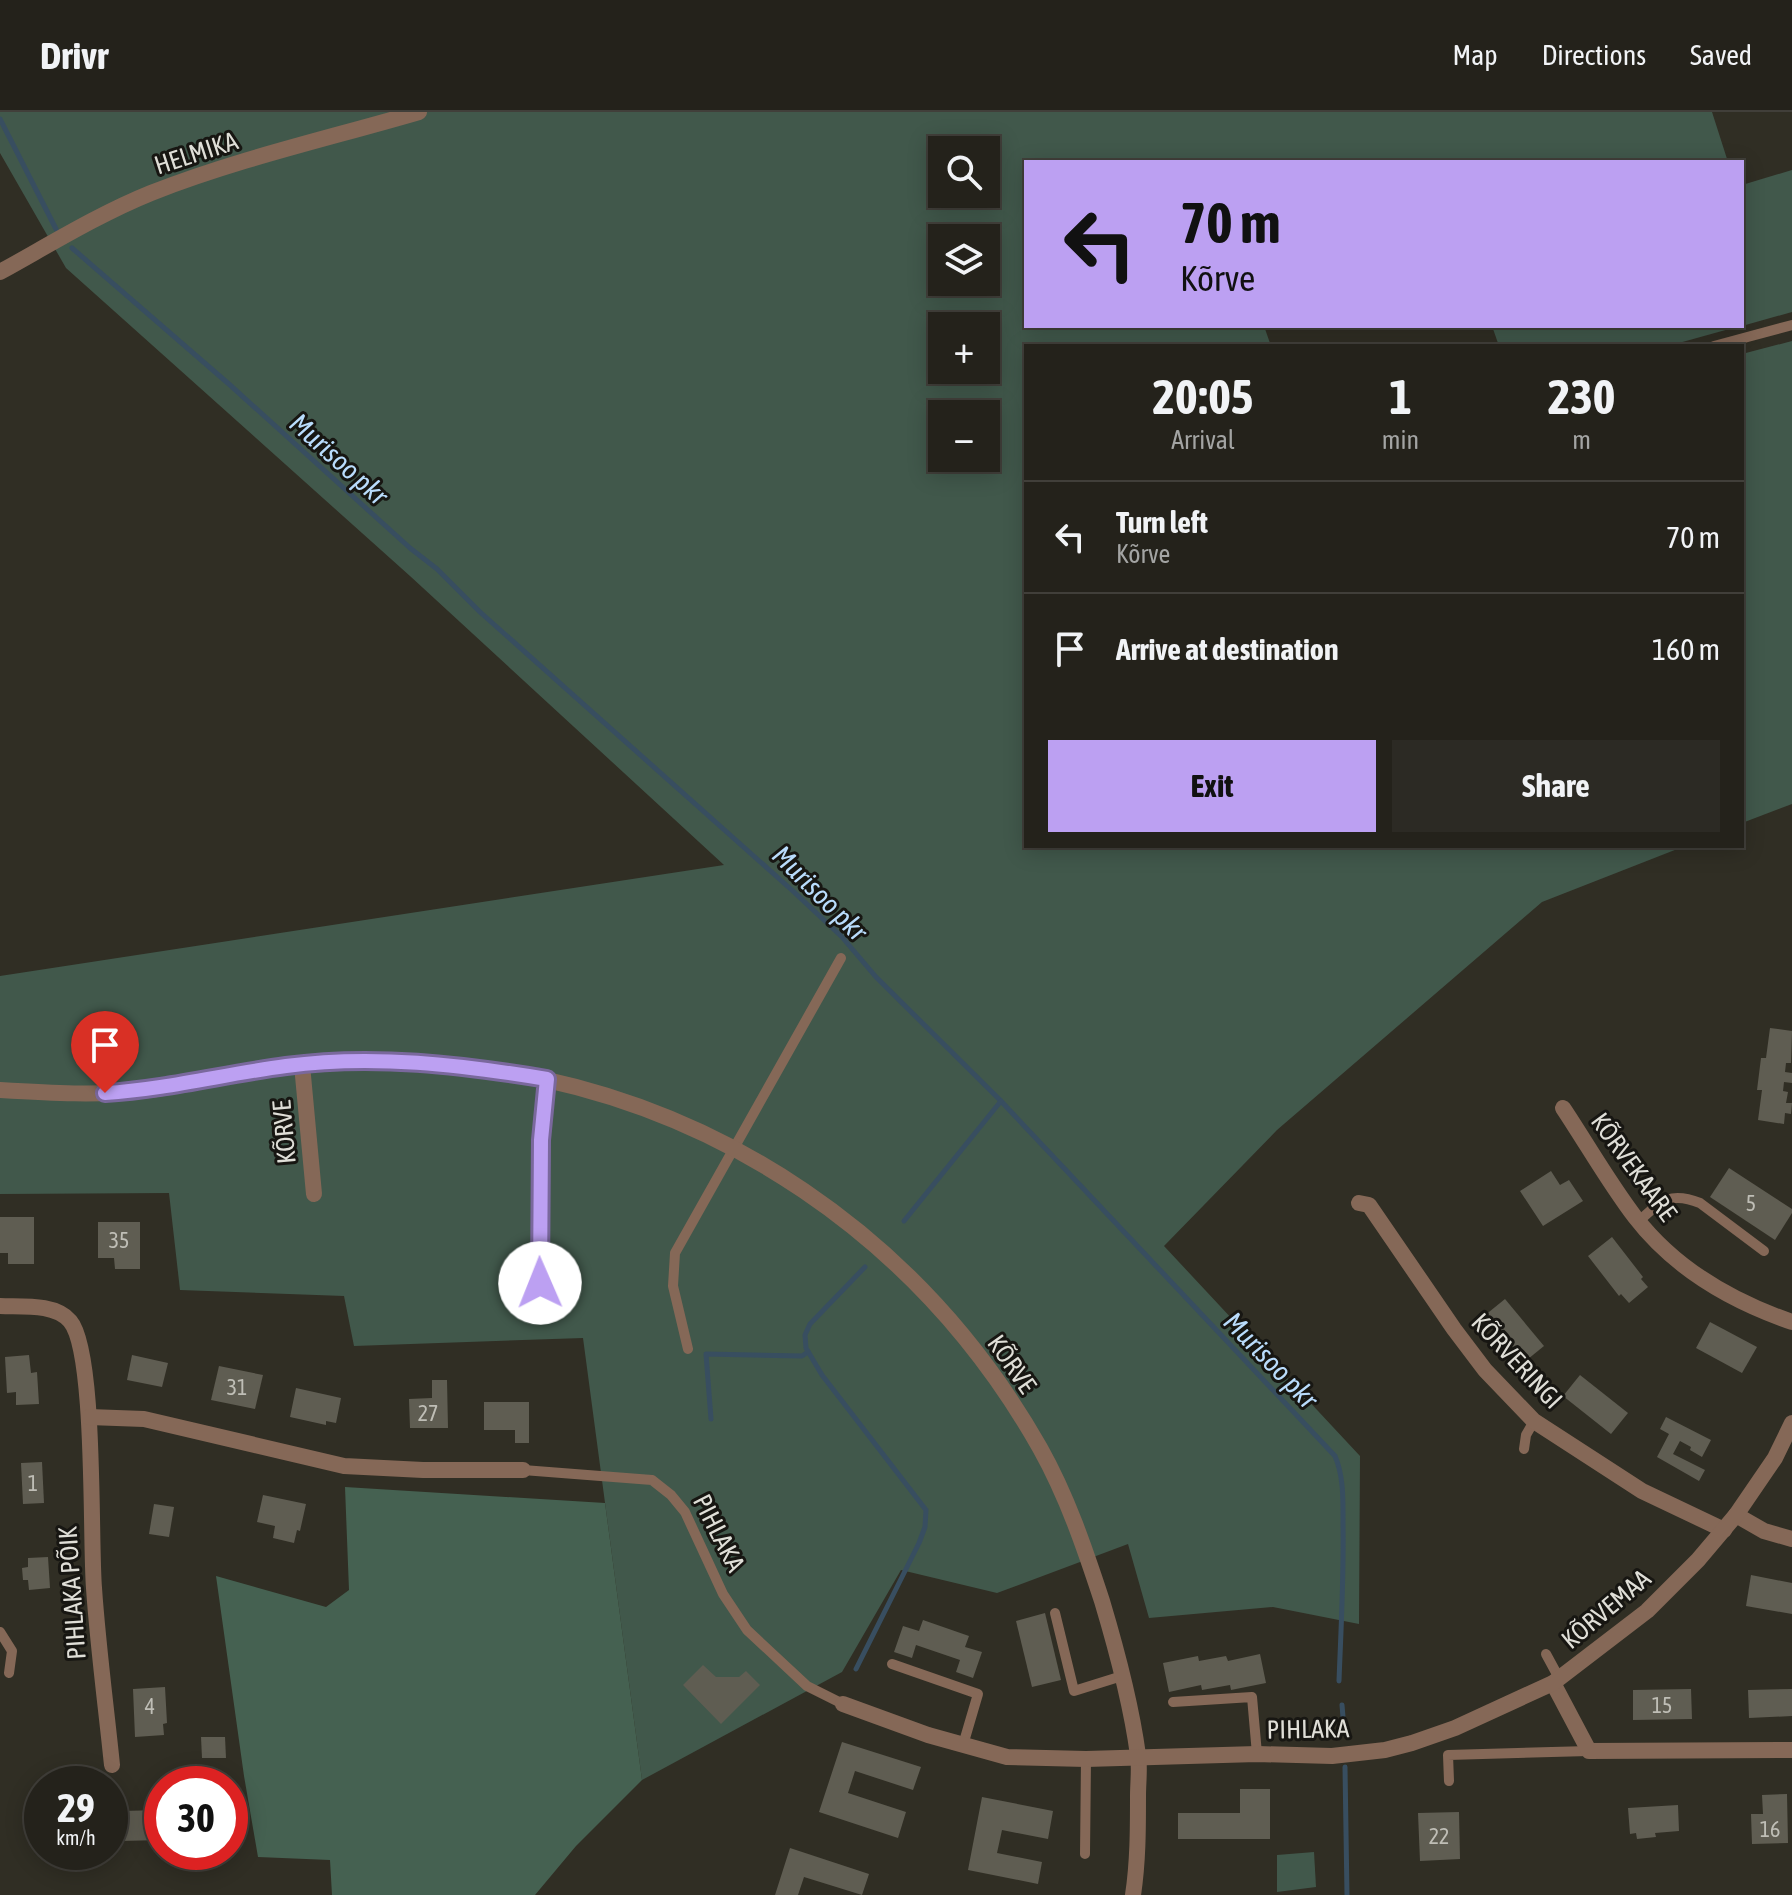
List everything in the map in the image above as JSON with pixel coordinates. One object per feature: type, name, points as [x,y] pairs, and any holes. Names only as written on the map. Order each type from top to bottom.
[{"type":"street","name":"HELMIKA","points":[[0,272],[150,193],[419,112]]},
{"type":"street","name":"KÕRVE","points":[[0,1090],[84,1094],[148,1090],[302,1065],[382,1061],[476,1067],[547,1079],[644,1110],[735,1147],[839,1214],[891,1260],[944,1314],[988,1368],[1040,1448],[1071,1512],[1113,1638],[1139,1757],[1138,1861],[1133,1895]]},
{"type":"street","name":"KÕRVE","points":[[302,1065],[314,1194]]},
{"type":"street","points":[[540,1283],[540,1153],[547,1079]]},
{"type":"street","name":"KÕRVEKAARE","points":[[1563,1108],[1639,1221],[1688,1270],[1755,1309],[1792,1322]]},
{"type":"street","name":"KÕRVERINGI","points":[[1359,1203],[1369,1205],[1485,1370],[1534,1421],[1642,1491],[1724,1530]]},
{"type":"street","points":[[0,1306],[58,1311],[71,1322],[78,1337],[89,1417]]},
{"type":"street","name":"PIHLAKA","points":[[89,1417],[144,1419],[344,1466],[523,1470]]},
{"type":"street","name":"PIHLAKA PÕIK","points":[[89,1417],[93,1588],[112,1765]]},
{"type":"street","name":"KÕRVEMAA","points":[[1385,1750],[1455,1728],[1556,1680],[1647,1611],[1698,1560],[1736,1515],[1775,1458],[1792,1423]]},
{"type":"street","points":[[1736,1515],[1764,1531],[1792,1539]]},
{"type":"street","points":[[1556,1680],[1589,1751],[1792,1750]]},
{"type":"street","name":"PIHLAKA","points":[[843,1704],[1007,1757],[1332,1756],[1385,1750]]},
{"type":"lane","points":[[1721,344],[1792,325]]},
{"type":"lane","points":[[688,1349],[673,1286],[675,1253],[841,958]]},
{"type":"lane","points":[[1639,1221],[1671,1197],[1688,1198],[1700,1203],[1764,1251]]},
{"type":"lane","points":[[1524,1449],[1526,1435],[1534,1421]]},
{"type":"lane","name":"PIHLAKA","points":[[523,1470],[652,1480],[671,1495],[685,1512],[723,1594],[747,1630],[807,1686],[843,1704]]},
{"type":"lane","points":[[1055,1613],[1074,1691],[1122,1676]]},
{"type":"lane","points":[[0,1632],[12,1651],[9,1673]]},
{"type":"lane","points":[[1546,1654],[1556,1680]]},
{"type":"lane","points":[[892,1664],[978,1694],[963,1745]]},
{"type":"lane","points":[[1173,1702],[1252,1697],[1257,1754]]},
{"type":"lane","points":[[1449,1781],[1448,1755],[1589,1751]]},
{"type":"lane","points":[[1085,1854],[1086,1759]]},
{"type":"green space","points":[[0,112],[1712,112],[1727,160],[1024,160],[1024,328],[1265,328],[1270,344],[1024,344],[1024,848],[1680,848],[1542,902],[1277,1130],[1164,1246],[1360,1456],[1359,1624],[1273,1607],[1149,1618],[1128,1544],[997,1593],[901,1570],[842,1672],[642,1780],[583,1338],[354,1346],[344,1296],[180,1290],[169,1193],[0,1194],[0,976],[724,865],[410,576],[66,268],[0,153]]},
{"type":"green space","points":[[1792,170],[1792,312],[1744,325],[1744,184]]},
{"type":"green space","points":[[1493,328],[1733,328],[1675,344],[1498,344]]},
{"type":"green space","points":[[1792,341],[1792,804],[1744,822],[1744,353]]},
{"type":"green space","points":[[345,1487],[605,1503],[642,1780],[576,1846],[535,1895],[332,1895],[330,1860],[258,1857],[248,1799],[248,1766],[243,1766],[216,1576],[326,1607],[349,1590]]},
{"type":"green space","points":[[1314,1852],[1316,1887],[1277,1892],[1277,1855]]},
{"type":"building","points":[[1770,1028],[1792,1031],[1791,1063],[1786,1063],[1785,1072],[1792,1073],[1792,1083],[1784,1082],[1783,1091],[1788,1092],[1786,1103],[1792,1103],[1791,1114],[1785,1113],[1784,1124],[1758,1120],[1762,1090],[1757,1090],[1761,1058],[1766,1058]]},
{"type":"building","points":[[1729,1168],[1792,1209],[1775,1240],[1710,1197]]},
{"type":"building","points":[[1551,1171],[1560,1185],[1569,1180],[1583,1201],[1543,1226],[1520,1191]]},
{"type":"building","points":[[0,1217],[34,1217],[34,1264],[8,1264],[8,1253],[0,1253]]},
{"type":"building","points":[[98,1222],[140,1222],[140,1269],[115,1269],[114,1258],[98,1258]]},
{"type":"building","points":[[1612,1237],[1648,1287],[1629,1303],[1621,1294],[1619,1296],[1588,1256]]},
{"type":"building","points":[[1505,1299],[1544,1346],[1523,1363],[1484,1316]]},
{"type":"building","points":[[1710,1322],[1757,1347],[1742,1373],[1696,1348]]},
{"type":"building","points":[[29,1355],[31,1373],[37,1372],[39,1404],[16,1405],[16,1392],[7,1393],[5,1357]]},
{"type":"building","points":[[132,1355],[168,1363],[162,1387],[127,1380]]},
{"type":"building","points":[[219,1366],[263,1375],[255,1409],[211,1400]]},
{"type":"building","points":[[1580,1375],[1628,1413],[1611,1434],[1563,1396]]},
{"type":"building","points":[[432,1380],[447,1380],[448,1428],[410,1428],[409,1399],[432,1398]]},
{"type":"building","points":[[296,1388],[341,1398],[336,1423],[326,1421],[326,1425],[290,1417]]},
{"type":"building","points":[[484,1402],[529,1402],[529,1443],[515,1443],[515,1430],[484,1430]]},
{"type":"building","points":[[1666,1417],[1711,1440],[1702,1457],[1680,1441],[1673,1454],[1705,1470],[1699,1481],[1657,1457],[1669,1434],[1660,1429]]},
{"type":"building","points":[[42,1462],[44,1503],[23,1504],[21,1463]]},
{"type":"building","points":[[263,1495],[306,1504],[294,1543],[273,1538],[275,1526],[257,1522]]},
{"type":"building","points":[[154,1504],[174,1507],[169,1537],[149,1534]]},
{"type":"building","points":[[48,1557],[50,1588],[29,1590],[28,1580],[23,1580],[22,1568],[28,1567],[28,1558]]},
{"type":"building","points":[[1751,1575],[1792,1583],[1792,1614],[1746,1606]]},
{"type":"building","points":[[1045,1613],[1061,1680],[1032,1687],[1016,1621]]},
{"type":"building","points":[[923,1620],[969,1636],[965,1647],[982,1652],[973,1678],[956,1672],[960,1660],[916,1645],[912,1658],[894,1652],[903,1626],[919,1631]]},
{"type":"building","points":[[1260,1654],[1266,1683],[1231,1690],[1230,1685],[1202,1690],[1201,1685],[1169,1692],[1163,1663],[1198,1656],[1199,1661],[1226,1656],[1228,1661]]},
{"type":"building","points":[[703,1665],[716,1677],[739,1677],[746,1671],[760,1685],[721,1724],[683,1685]]},
{"type":"building","points":[[165,1687],[167,1723],[163,1724],[164,1735],[135,1737],[133,1689]]},
{"type":"building","points":[[1691,1689],[1692,1719],[1633,1720],[1633,1690]]},
{"type":"building","points":[[1792,1689],[1792,1716],[1749,1718],[1748,1690]]},
{"type":"building","points":[[201,1737],[225,1737],[226,1758],[202,1758]]},
{"type":"building","points":[[842,1742],[921,1767],[913,1790],[855,1771],[848,1793],[906,1812],[898,1838],[819,1812]]},
{"type":"building","points":[[1240,1789],[1270,1789],[1270,1839],[1178,1839],[1178,1813],[1240,1813]]},
{"type":"building","points":[[1787,1794],[1788,1843],[1752,1844],[1751,1814],[1763,1814],[1762,1795]]},
{"type":"building","points":[[982,1797],[1053,1811],[1048,1839],[1002,1830],[997,1853],[1042,1862],[1038,1884],[968,1870]]},
{"type":"building","points":[[1678,1805],[1679,1831],[1655,1833],[1656,1837],[1637,1839],[1636,1833],[1630,1834],[1628,1808]]},
{"type":"building","points":[[144,1810],[144,1840],[128,1841],[128,1811]]},
{"type":"building","points":[[1459,1812],[1460,1859],[1420,1861],[1418,1813]]},
{"type":"building","points":[[790,1848],[869,1874],[862,1895],[804,1877],[798,1895],[775,1895]]},
{"type":"waterway","name":"Murisoo pkr","points":[[0,119],[56,229]]},
{"type":"waterway","name":"Murisoo pkr","points":[[72,248],[437,569],[480,612],[842,937],[876,977],[999,1099],[1335,1456],[1343,1507],[1339,1681]]},
{"type":"waterway","points":[[904,1221],[1001,1101]]},
{"type":"waterway","points":[[856,1669],[919,1543],[925,1527],[926,1510],[822,1375],[806,1348],[805,1335],[810,1324],[865,1267]]},
{"type":"waterway","points":[[711,1419],[706,1354],[802,1356],[808,1352]]},
{"type":"waterway","name":"Murisoo pkr","points":[[1342,1705],[1343,1717]]},
{"type":"waterway","name":"Murisoo pkr","points":[[1345,1767],[1347,1895]]},
{"type":"route","points":[[105,1093],[148,1090],[288,1065],[382,1061],[476,1067],[547,1079],[538,1206],[540,1283]]}]
